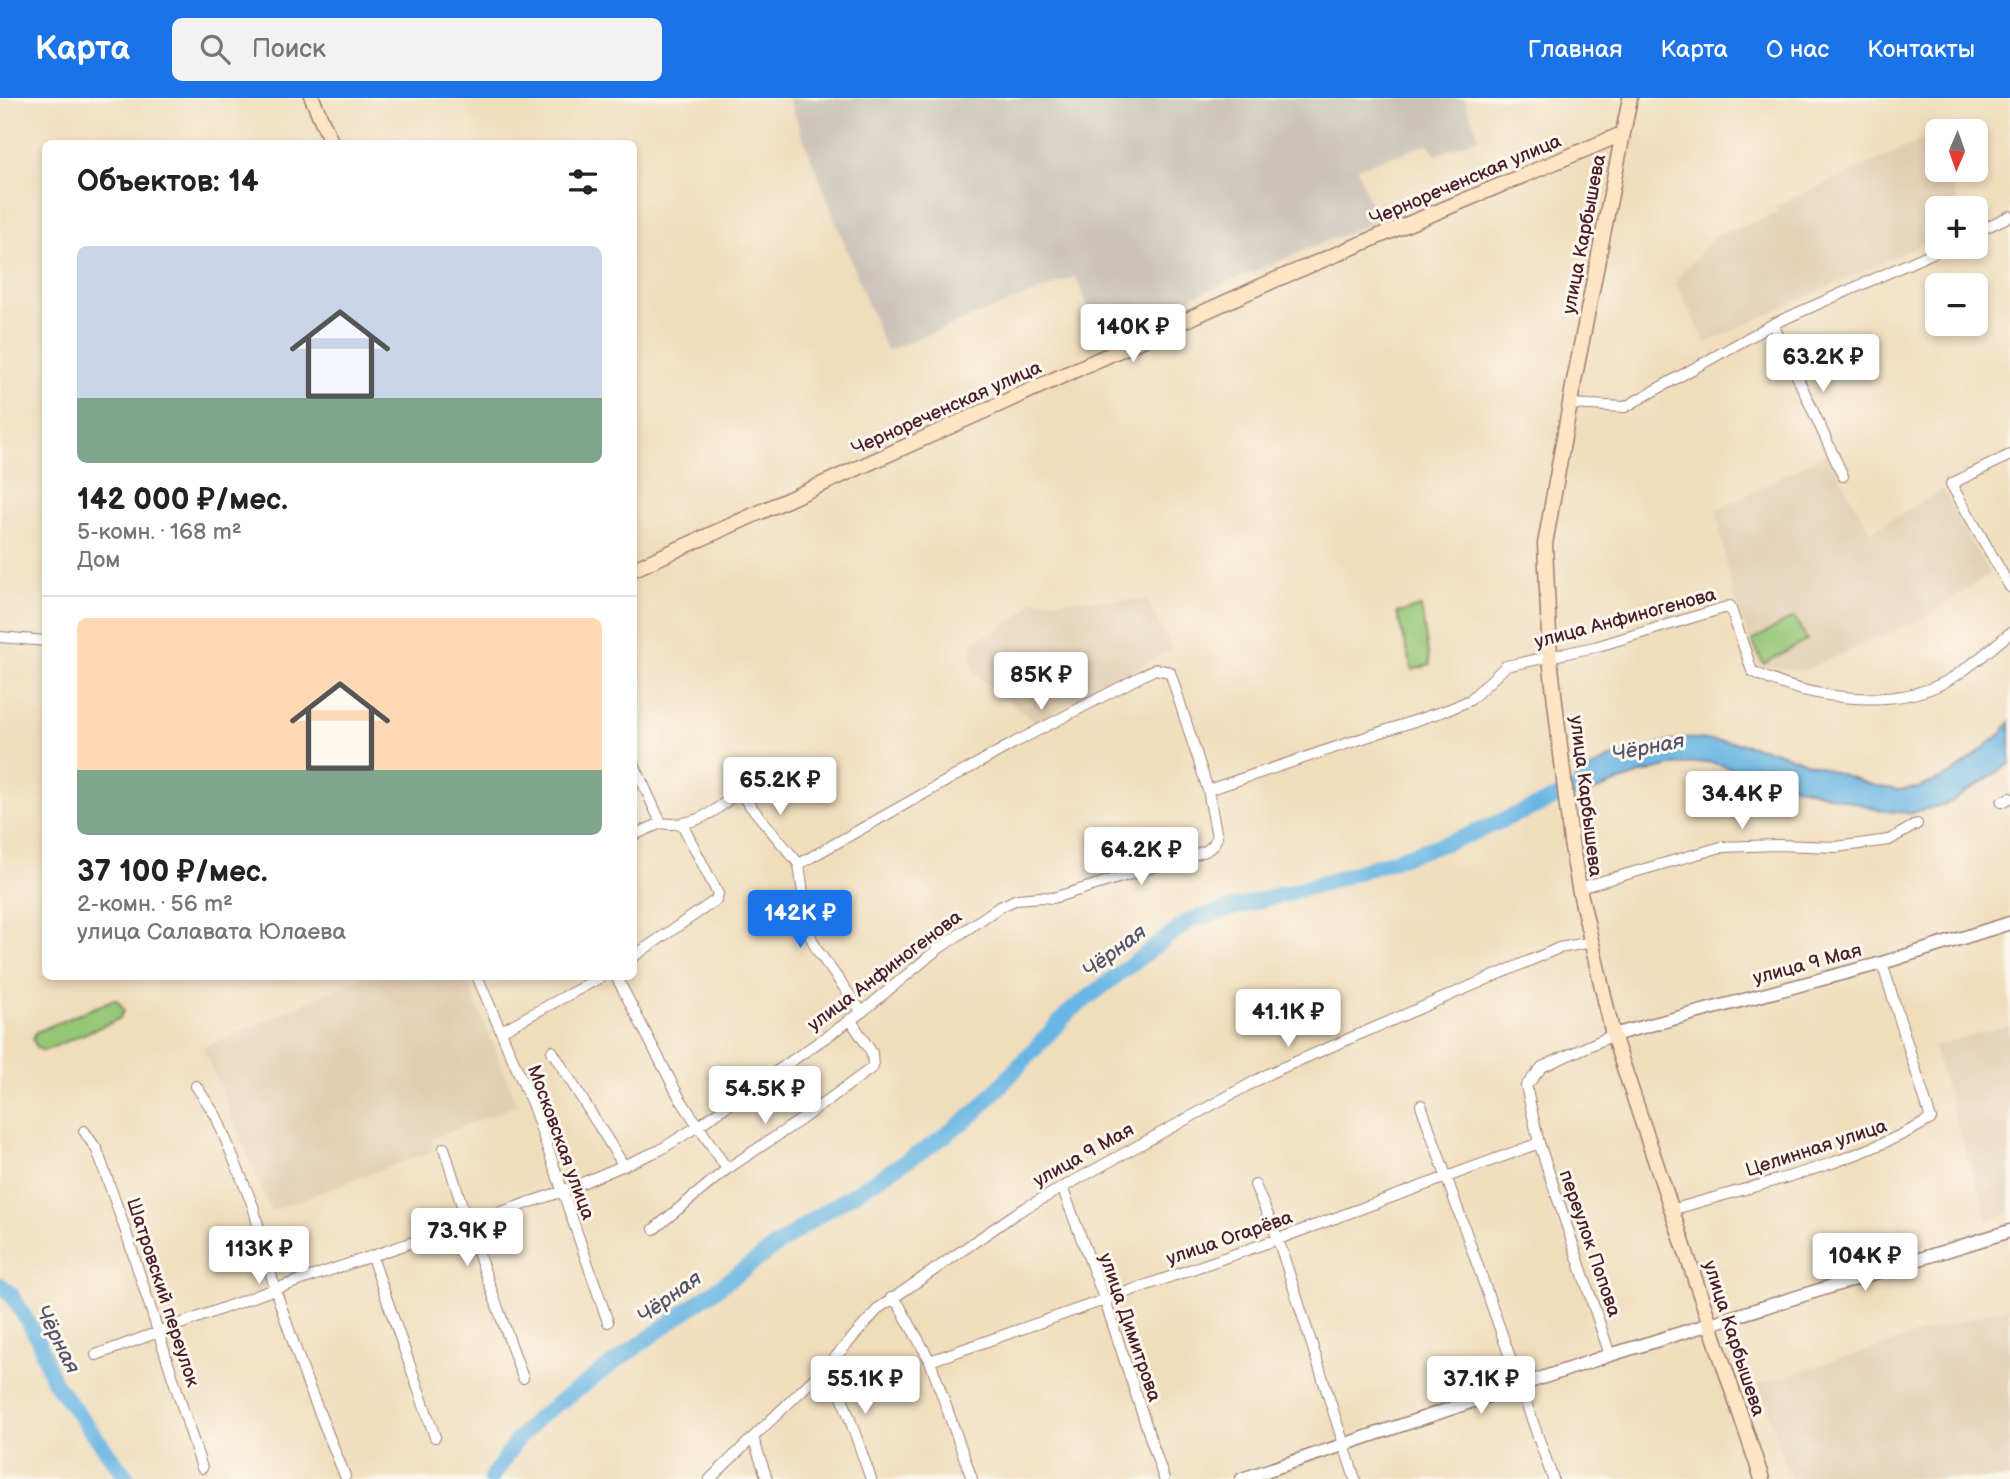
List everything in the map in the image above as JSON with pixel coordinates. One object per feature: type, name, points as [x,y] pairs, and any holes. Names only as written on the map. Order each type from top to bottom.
[{"type":"main road","points":[[312,98],[330,140]]},
{"type":"main road","name":"улица Карбышева","points":[[1630,98],[1545,544],[1550,658],[1571,842],[1613,1035],[1762,1479]]},
{"type":"main road","name":"Чернореченская улица","points":[[637,568],[1275,280],[1622,134]]},
{"type":"street","points":[[1988,226],[2010,216]]},
{"type":"street","points":[[1570,404],[1625,407],[1773,324],[1925,256]]},
{"type":"street","points":[[1773,324],[1843,476]]},
{"type":"street","points":[[2010,456],[1951,484],[2010,587]]},
{"type":"street","name":"улица Анфиногенова","points":[[96,1354],[275,1289],[563,1191],[660,1150],[862,1012],[938,949],[998,908],[1046,893],[1053,898],[1210,849],[1217,837],[1208,790],[1450,709],[1470,700],[1506,666],[1595,647],[1730,606],[1752,671],[1775,683],[1847,698],[1885,699],[1943,683],[1966,669],[2010,633]]},
{"type":"street","points":[[0,637],[42,640]]},
{"type":"street","points":[[799,864],[1012,744],[1155,670],[1170,672],[1208,790]]},
{"type":"street","points":[[637,771],[661,824]]},
{"type":"street","points":[[637,834],[661,824],[683,826],[724,806],[737,790],[799,864],[808,931],[817,950],[862,1012]]},
{"type":"street","points":[[1579,888],[1721,847],[1836,846],[1889,840],[1917,824]]},
{"type":"street","points":[[637,954],[712,904],[718,894],[683,826]]},
{"type":"street","name":"улица 9 Мая","points":[[1613,1035],[1882,963],[2010,923]]},
{"type":"street","name":"улица 9 Мая","points":[[710,1479],[830,1363],[879,1308],[1018,1212],[1270,1073],[1559,948],[1592,942]]},
{"type":"street","points":[[637,945],[649,945]]},
{"type":"street","name":"Целинная улица","points":[[1671,1210],[1807,1171],[1871,1149],[1903,1136],[1931,1119],[1882,963]]},
{"type":"street","name":"Московская улица","points":[[479,980],[533,1106],[608,1322]]},
{"type":"street","points":[[501,1031],[596,980]]},
{"type":"street","points":[[618,980],[679,1097],[727,1169]]},
{"type":"street","points":[[654,1229],[727,1169],[873,1067],[872,1054],[850,1019]]},
{"type":"street","name":"переулок Попова","points":[[1610,1355],[1539,1143],[1526,1086],[1542,1067],[1613,1035]]},
{"type":"street","points":[[552,1051],[624,1166]]},
{"type":"street","points":[[196,1086],[216,1116],[253,1206],[275,1289],[307,1382],[345,1476]]},
{"type":"street","points":[[1422,1105],[1553,1479]]},
{"type":"street","name":"Шатровский переулок","points":[[84,1132],[97,1150],[160,1331],[202,1468]]},
{"type":"street","name":"улица Огарёва","points":[[930,1361],[1278,1239],[1539,1143]]},
{"type":"street","points":[[444,1147],[467,1222],[523,1378]]},
{"type":"street","points":[[1255,1185],[1278,1239],[1355,1479]]},
{"type":"street","name":"улица Димитрова","points":[[1062,1187],[1104,1298],[1164,1479]]},
{"type":"street","points":[[1242,1479],[1709,1323],[2010,1231]]},
{"type":"street","points":[[372,1257],[435,1437]]},
{"type":"street","points":[[891,1298],[899,1305],[930,1361],[972,1479]]},
{"type":"street","points":[[830,1363],[871,1479]]},
{"type":"street","points":[[753,1438],[767,1479]]},
{"type":"shaded area","points":[[788,98],[1464,98],[1479,137],[1436,155],[1428,144],[1357,168],[1376,221],[1101,334],[1075,277],[886,351]]},
{"type":"shaded area","points":[[1925,139],[1925,182],[1949,182],[1956,196],[1925,196],[1925,243],[1706,343],[1675,282],[1714,237],[1777,213],[1775,206]]},
{"type":"shaded area","points":[[1827,453],[1870,532],[1943,489],[1962,528],[1990,574],[1920,620],[1802,671],[1759,665],[1732,591],[1716,511]]},
{"type":"shaded area","points":[[1034,600],[1147,600],[1172,650],[1035,722],[972,671],[972,643],[1020,616]]},
{"type":"shaded area","points":[[358,980],[467,980],[517,1105],[431,1139],[434,1150],[271,1211],[203,1048]]},
{"type":"shaded area","points":[[2010,1025],[2010,1213],[1988,1221],[1933,1046]]},
{"type":"shaded area","points":[[2010,1306],[2010,1479],[1790,1479],[1759,1384]]},
{"type":"green space","points":[[1421,607],[1430,665],[1412,670],[1397,613]]},
{"type":"green space","points":[[1794,617],[1807,640],[1764,664],[1752,641]]},
{"type":"green space","points":[[115,999],[124,1011],[119,1019],[44,1051],[37,1048],[33,1039],[36,1032]]},
{"type":"water","points":[[2010,722],[2010,764],[1949,803],[1911,813],[1884,811],[1710,762],[1673,765],[1578,797],[1575,779],[1607,759],[1683,738],[1733,742],[1771,750],[1872,785],[1897,790],[1918,788],[1952,774],[2002,733]]},
{"type":"waterway","name":"Чёрная","points":[[491,1479],[517,1440],[539,1417],[815,1218],[935,1143],[976,1112],[1069,1012],[1190,920],[1331,881],[1464,837],[1595,781]]},
{"type":"waterway","name":"Чёрная","points":[[0,1285],[11,1294],[38,1339],[53,1381],[128,1479]]}]
